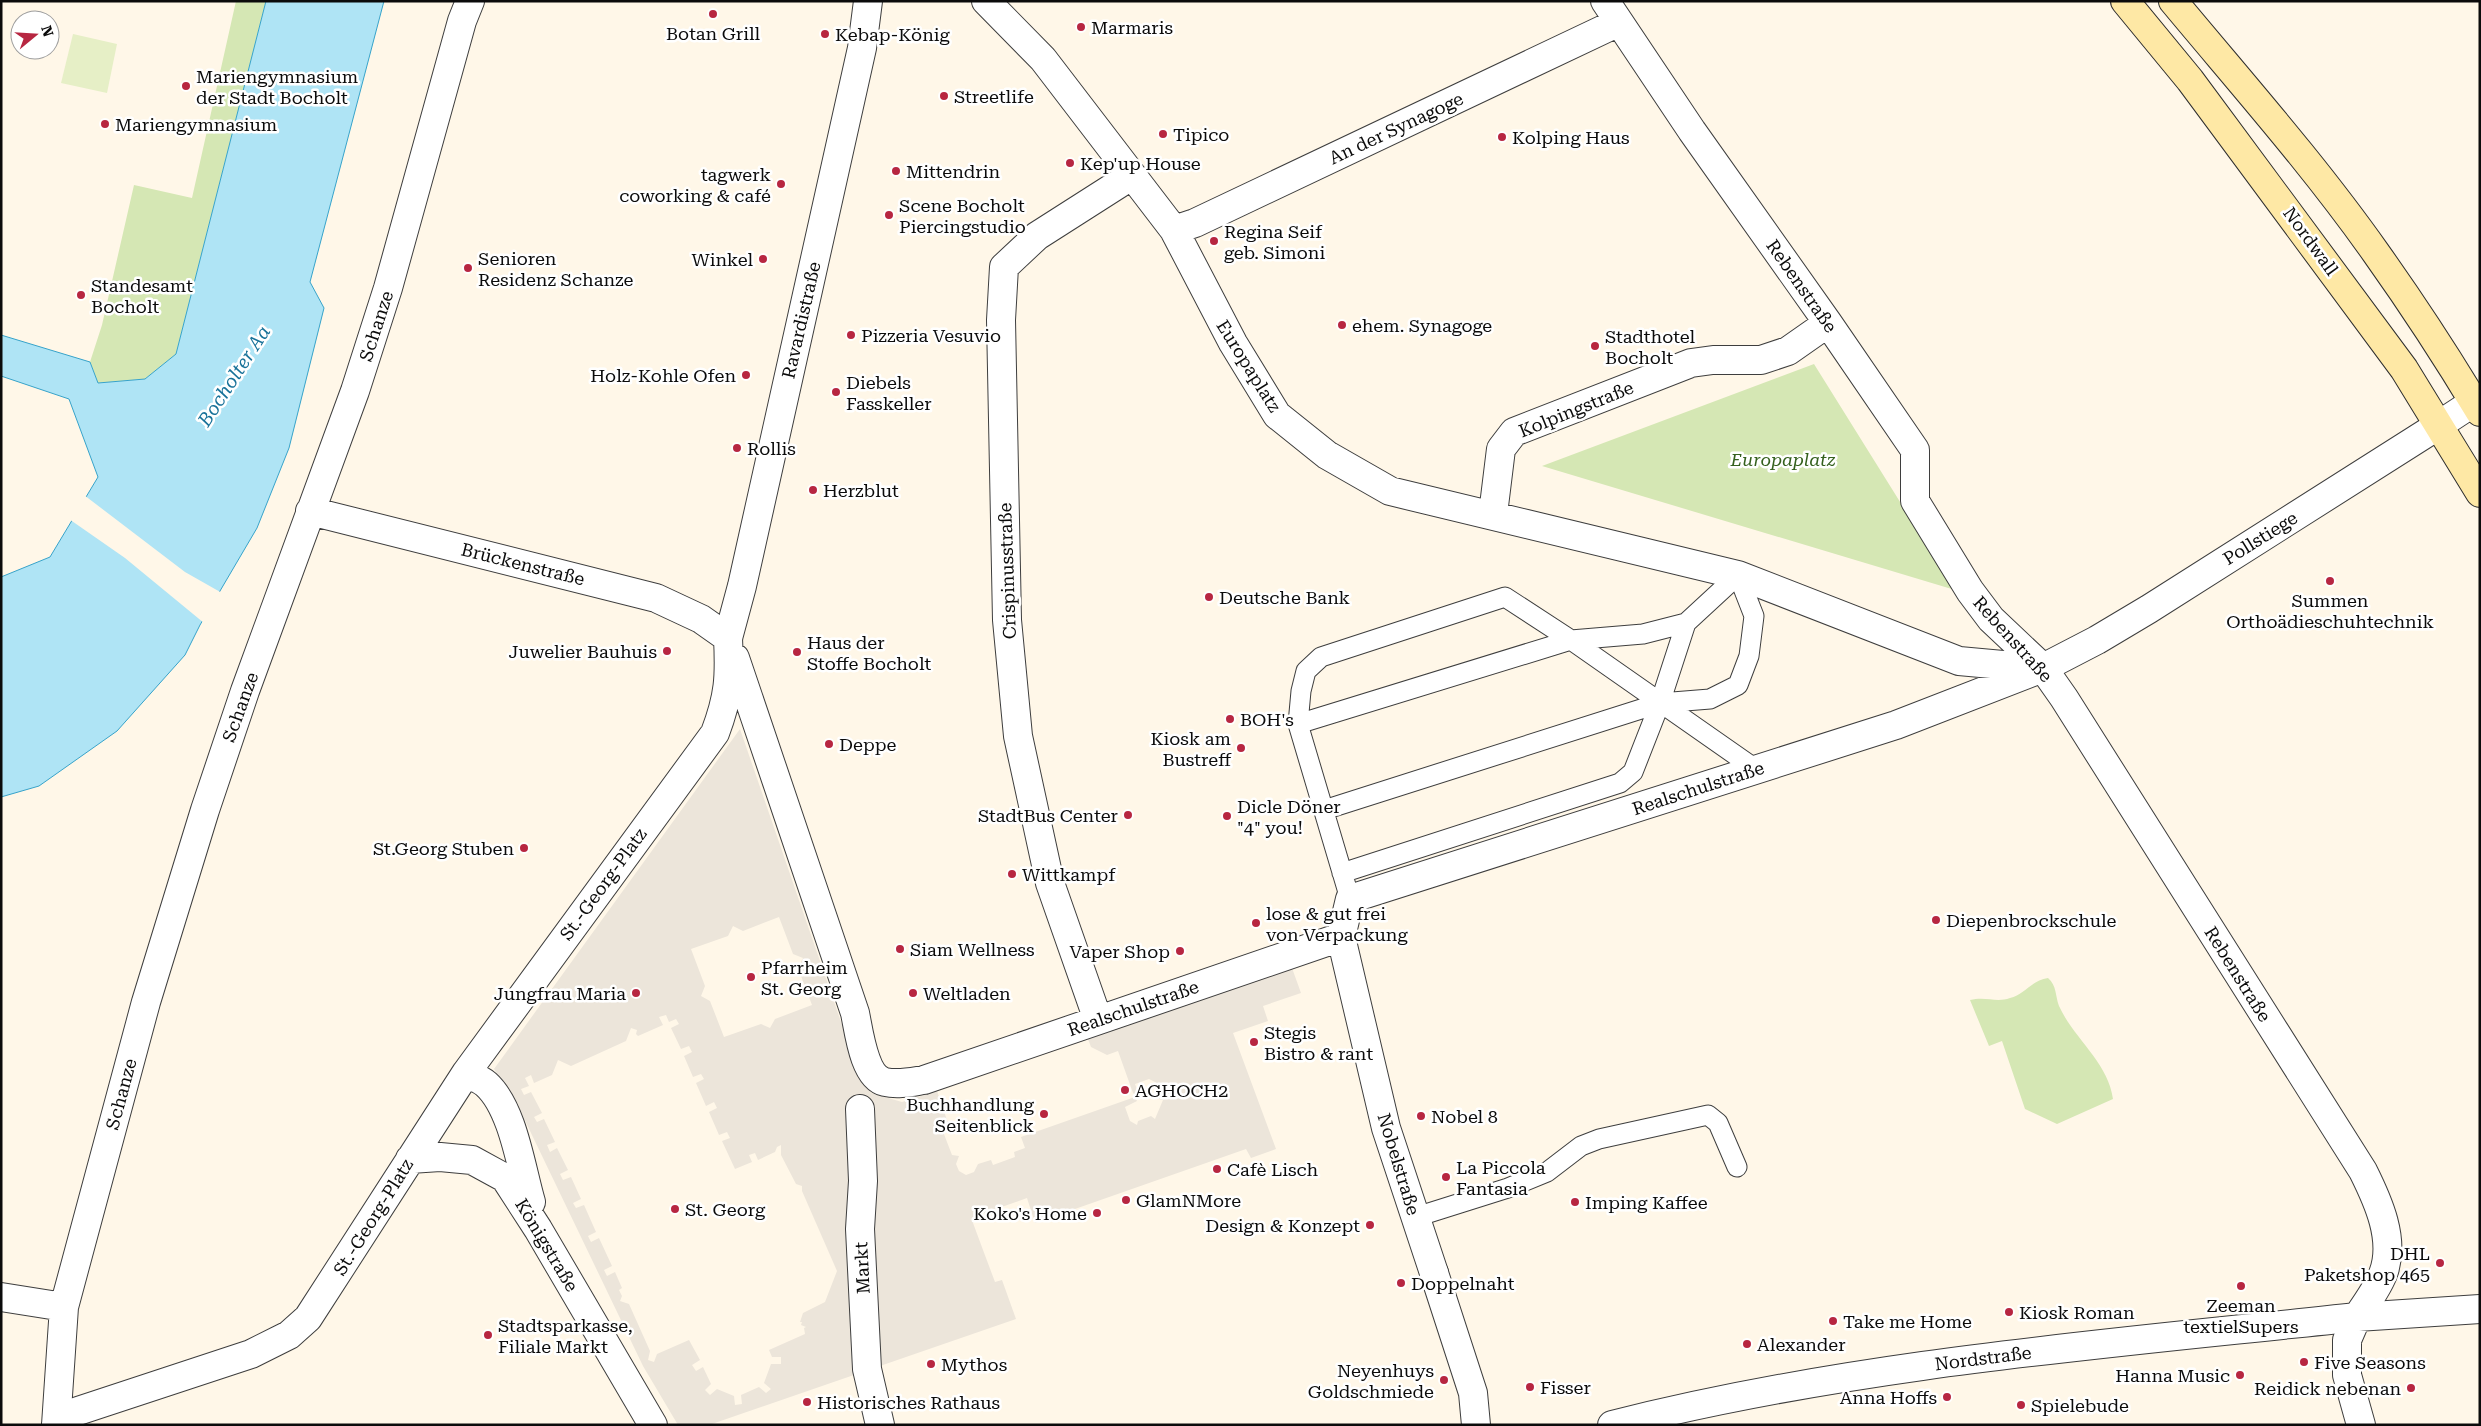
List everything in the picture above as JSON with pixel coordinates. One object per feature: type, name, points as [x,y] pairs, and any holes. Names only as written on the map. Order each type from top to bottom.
[{"type":"main road","name":"Nordwall","points":[[2125,1],[2190,80],[2264,177],[2404,369],[2480,493]]},
{"type":"main road","points":[[2173,1],[2292,144],[2375,251],[2478,404]]},
{"type":"street","name":"Schanze","points":[[56,1424],[64,1307],[146,1002],[205,810],[310,510],[355,391],[388,288],[460,30],[470,1]]},
{"type":"street","name":"Ravardistraße","points":[[728,638],[742,586],[862,48],[868,1]]},
{"type":"street","name":"Europaplatz","points":[[986,1],[1043,59],[1174,230],[1233,343],[1278,414],[1327,455],[1390,491],[1493,514],[1738,575],[1959,661],[2043,668]]},
{"type":"street","name":"An der Synagoge","points":[[1174,230],[1204,219],[1611,12]]},
{"type":"street","name":"Rebenstraße","points":[[1611,12],[1915,450],[1915,501],[1965,583],[1991,619],[2043,668],[2363,1171],[2381,1209],[2386,1245],[2383,1274],[2347,1340],[2348,1375],[2361,1425]]},
{"type":"street","name":"Crispinusstraße","points":[[1098,1020],[1050,883],[1018,736],[1007,620],[1001,320],[1004,267],[1037,236],[1131,176]]},
{"type":"street","name":"Kolpingstraße","points":[[1493,514],[1501,449],[1514,432],[1691,363],[1713,360],[1761,360],[1788,351],[1828,323]]},
{"type":"street","name":"Pollstiege","points":[[2043,668],[2097,640],[2149,609],[2439,425],[2478,404]]},
{"type":"street","name":"Brückenstraße","points":[[310,510],[656,598],[701,619],[728,638]]},
{"type":"street","name":"St.-Georg-Platz","points":[[56,1424],[78,1411],[251,1354],[289,1335],[308,1318],[466,1073],[716,733],[726,702],[730,674],[728,638]]},
{"type":"street","name":"Realschulstraße","points":[[728,638],[855,1014],[868,1068],[883,1082],[900,1084],[924,1080],[1341,937]]},
{"type":"street","name":"Realschulstraße","points":[[1350,900],[1896,725],[2043,668]]},
{"type":"street","name":"Nobelstraße","points":[[1350,900],[1341,937],[1386,1128],[1473,1393],[1476,1425]]},
{"type":"street","points":[[466,1073],[485,1083],[500,1101],[511,1129],[538,1229]]},
{"type":"street","name":"Markt","points":[[860,1110],[863,1181],[860,1229],[867,1369],[880,1425]]},
{"type":"street","name":"Königstraße","points":[[410,1159],[440,1157],[472,1160],[505,1178],[538,1229],[653,1425]]},
{"type":"street","points":[[1,1297],[64,1307]]},
{"type":"street","name":"Nordstraße","points":[[1612,1425],[1688,1405],[1926,1365],[2358,1318],[2480,1309]]},
{"type":"lane","points":[[1298,724],[1571,640],[1643,634],[1686,623],[1738,575],[1754,616],[1749,656],[1738,685],[1710,699],[1660,703],[1324,810]]},
{"type":"lane","points":[[1350,900],[1298,724],[1301,691],[1306,671],[1321,657],[1505,597],[1571,640],[1757,770]]},
{"type":"lane","points":[[1342,872],[1620,783],[1633,772],[1660,703],[1686,623]]},
{"type":"lane","points":[[1416,1217],[1508,1188],[1547,1172],[1581,1146],[1599,1139],[1708,1115],[1718,1123],[1737,1167]]},
{"type":"green space","points":[[236,1],[266,1],[176,354],[145,379],[98,383],[90,362],[102,325],[134,185],[192,198]]},
{"type":"green space","points":[[73,34],[117,44],[107,93],[61,83]]},
{"type":"green space","name":"Europaplatz","points":[[1814,364],[1955,590],[1542,466]]},
{"type":"green space","points":[[2048,978],[2054,987],[2059,1006],[2065,1018],[2105,1074],[2113,1099],[2057,1124],[2025,1109],[2002,1041],[1989,1046],[1970,1000],[2010,998],[2037,981]]},
{"type":"shaded area","points":[[740,729],[860,1077],[871,1093],[902,1102],[937,1091],[949,1126],[942,1129],[952,1155],[959,1156],[956,1164],[959,1171],[966,1175],[974,1172],[978,1164],[991,1160],[993,1165],[1015,1157],[1014,1152],[1025,1148],[1021,1137],[1135,1097],[1137,1101],[1125,1107],[1130,1121],[1137,1125],[1138,1121],[1151,1116],[1155,1119],[1163,1100],[1159,1099],[1155,1085],[1157,1083],[1149,1079],[1135,1084],[1140,1098],[1133,1093],[1118,1051],[1107,1055],[1091,1047],[1088,1039],[1292,968],[1301,993],[1263,1006],[1268,1021],[1233,1033],[1276,1149],[1251,1158],[1246,1149],[1035,1223],[1027,1198],[976,1216],[973,1223],[995,1282],[1002,1280],[1016,1319],[709,1425],[678,1425],[643,1366],[519,1108],[494,1069]],"holes":[[[779,917],[793,954],[803,958],[798,968],[812,1005],[775,1019],[770,1028],[761,1024],[724,1037],[710,1001],[701,996],[705,986],[691,949],[728,936],[733,926],[743,931]],[[666,1015],[669,1022],[676,1019],[679,1024],[671,1028],[681,1049],[689,1046],[692,1052],[684,1056],[693,1077],[701,1074],[704,1079],[696,1083],[706,1106],[714,1102],[717,1108],[709,1112],[719,1135],[727,1132],[730,1138],[722,1141],[735,1169],[752,1162],[749,1155],[755,1153],[758,1160],[775,1152],[777,1147],[781,1145],[781,1155],[796,1184],[802,1186],[802,1191],[837,1271],[825,1302],[803,1313],[800,1322],[802,1322],[801,1325],[806,1327],[804,1328],[805,1334],[769,1350],[772,1357],[781,1357],[781,1364],[771,1364],[764,1383],[771,1389],[766,1393],[759,1387],[741,1395],[742,1404],[735,1405],[734,1396],[717,1389],[710,1395],[705,1390],[711,1384],[703,1367],[696,1371],[692,1365],[700,1360],[689,1340],[657,1354],[654,1362],[648,1360],[650,1351],[629,1304],[620,1301],[622,1296],[619,1290],[622,1288],[615,1272],[607,1276],[604,1270],[612,1266],[599,1238],[591,1242],[588,1236],[596,1232],[584,1205],[576,1208],[573,1203],[581,1199],[571,1177],[563,1180],[560,1174],[568,1170],[557,1148],[550,1152],[547,1145],[555,1142],[544,1119],[537,1122],[534,1117],[542,1113],[531,1092],[524,1095],[521,1089],[529,1086],[525,1078],[531,1075],[534,1083],[552,1075],[558,1060],[571,1066],[626,1041],[631,1028],[637,1030],[636,1034],[638,1036],[663,1025],[659,1017]]]},
{"type":"water","name":"Bocholter Aa","points":[[266,1],[384,1],[310,282],[324,308],[289,448],[257,528],[200,625],[185,655],[117,731],[39,786],[1,797],[1,577],[50,557],[98,477],[69,399],[1,376],[1,335],[90,362],[98,383],[145,379],[176,354]]},
{"type":"pier","points":[[84,495],[185,572],[222,593],[204,623],[125,558],[69,519]]},
{"type":"place","name":"Botan Grill","points":[[713,14]]},
{"type":"place","name":"Marmaris","points":[[1081,27]]},
{"type":"place","name":"Kebap-König","points":[[825,34]]},
{"type":"place","name":"Mariengymnasium der Stadt Bocholt","points":[[186,86]]},
{"type":"place","name":"Streetlife","points":[[944,96]]},
{"type":"place","name":"Mariengymnasium","points":[[105,124]]},
{"type":"place","name":"Tipico","points":[[1163,134]]},
{"type":"place","name":"Kolping Haus","points":[[1502,137]]},
{"type":"place","name":"Kep'up House","points":[[1070,163]]},
{"type":"place","name":"Mittendrin","points":[[896,171]]},
{"type":"place","name":"tagwerk coworking & café","points":[[781,184]]},
{"type":"place","name":"Scene Bocholt Piercingstudio","points":[[889,215]]},
{"type":"place","name":"Regina Seif geb. Simoni","points":[[1214,241]]},
{"type":"place","name":"Winkel","points":[[763,259]]},
{"type":"place","name":"Senioren Residenz Schanze","points":[[468,268]]},
{"type":"place","name":"Standesamt Bocholt","points":[[81,295]]},
{"type":"place","name":"ehem. Synagoge","points":[[1342,325]]},
{"type":"place","name":"Pizzeria Vesuvio","points":[[851,335]]},
{"type":"place","name":"Stadthotel Bocholt","points":[[1595,346]]},
{"type":"place","name":"Holz-Kohle Ofen","points":[[746,375]]},
{"type":"place","name":"Diebels Fasskeller","points":[[836,392]]},
{"type":"place","name":"Rollis","points":[[737,448]]},
{"type":"place","name":"Herzblut","points":[[813,490]]},
{"type":"place","name":"Summen Orthoädieschuhtechnik","points":[[2330,581]]},
{"type":"place","name":"Deutsche Bank","points":[[1209,597]]},
{"type":"place","name":"Juwelier Bauhuis","points":[[667,651]]},
{"type":"place","name":"Haus der Stoffe Bocholt","points":[[797,652]]},
{"type":"place","name":"BOH's","points":[[1230,719]]},
{"type":"place","name":"Deppe","points":[[829,744]]},
{"type":"place","name":"Kiosk am Bustreff","points":[[1241,748]]},
{"type":"place","name":"StadtBus Center","points":[[1128,815]]},
{"type":"place","name":"Dicle Döner \"4\" you!","points":[[1227,816]]},
{"type":"place","name":"St.Georg Stuben","points":[[524,848]]},
{"type":"place","name":"Wittkampf","points":[[1012,874]]},
{"type":"place","name":"Diepenbrockschule","points":[[1936,920]]},
{"type":"place","name":"lose & gut frei von Verpackung","points":[[1256,923]]},
{"type":"place","name":"Siam Wellness","points":[[900,949]]},
{"type":"place","name":"Vaper Shop","points":[[1180,951]]},
{"type":"place","name":"Pfarrheim St. Georg","points":[[751,977]]},
{"type":"place","name":"Jungfrau Maria","points":[[636,993]]},
{"type":"place","name":"Weltladen","points":[[913,993]]},
{"type":"place","name":"Stegis Bistro & rant","points":[[1254,1042]]},
{"type":"place","name":"AGHOCH2","points":[[1125,1090]]},
{"type":"place","name":"Buchhandlung Seitenblick","points":[[1044,1114]]},
{"type":"place","name":"Nobel 8","points":[[1421,1116]]},
{"type":"place","name":"Cafè Lisch","points":[[1217,1169]]},
{"type":"place","name":"La Piccola Fantasia","points":[[1446,1177]]},
{"type":"place","name":"GlamNMore","points":[[1126,1200]]},
{"type":"place","name":"Imping Kaffee","points":[[1575,1202]]},
{"type":"place","name":"St. Georg","points":[[675,1209]]},
{"type":"place","name":"Koko's Home","points":[[1097,1213]]},
{"type":"place","name":"Design & Konzept","points":[[1370,1225]]},
{"type":"place","name":"DHL Paketshop 465","points":[[2440,1263]]},
{"type":"place","name":"Doppelnaht","points":[[1401,1283]]},
{"type":"place","name":"Zeeman textielSupers","points":[[2241,1286]]},
{"type":"place","name":"Kiosk Roman","points":[[2009,1312]]},
{"type":"place","name":"Take me Home","points":[[1833,1321]]},
{"type":"place","name":"Stadtsparkasse, Filiale Markt","points":[[488,1335]]},
{"type":"place","name":"Alexander","points":[[1747,1344]]},
{"type":"place","name":"Five Seasons","points":[[2304,1362]]},
{"type":"place","name":"Mythos","points":[[931,1364]]},
{"type":"place","name":"Hanna Music","points":[[2240,1375]]},
{"type":"place","name":"Neyenhuys Goldschmiede","points":[[1444,1380]]},
{"type":"place","name":"Fisser","points":[[1530,1387]]},
{"type":"place","name":"Reidick nebenan","points":[[2411,1388]]},
{"type":"place","name":"Anna Hoffs","points":[[1947,1397]]},
{"type":"place","name":"Historisches Rathaus","points":[[807,1402]]},
{"type":"place","name":"Spielebude","points":[[2021,1405]]}]
